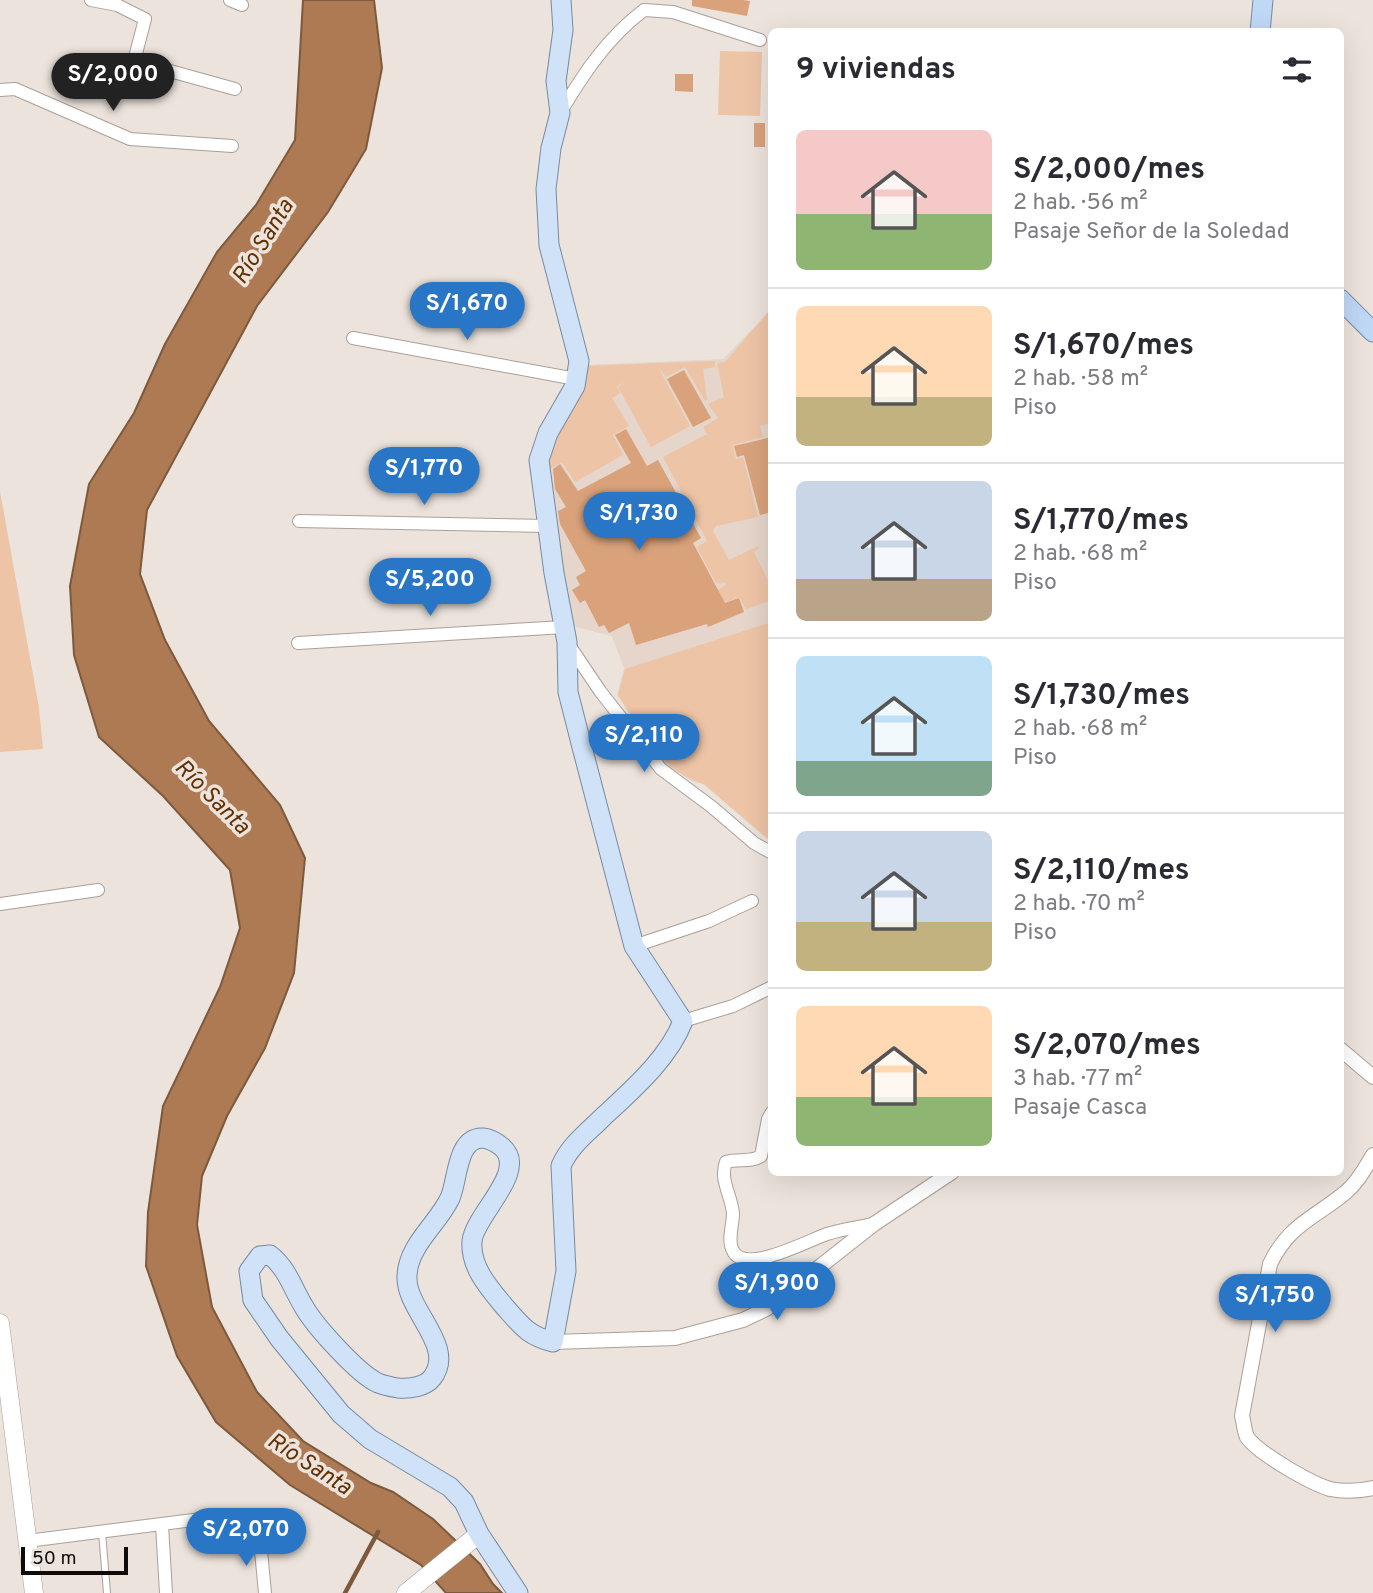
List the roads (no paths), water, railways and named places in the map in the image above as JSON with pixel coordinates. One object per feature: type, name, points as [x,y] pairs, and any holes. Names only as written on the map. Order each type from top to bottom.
[{"type":"highway","points":[[1260,28],[1264,0]]},
{"type":"highway","points":[[1344,303],[1373,332]]},
{"type":"main road","points":[[519,1593],[472,1538],[464,1502],[450,1487],[370,1439],[341,1414],[279,1338],[253,1300],[249,1271],[260,1256],[270,1255],[280,1263],[305,1309],[347,1358],[377,1382],[399,1388],[416,1387],[430,1381],[439,1368],[439,1353],[410,1295],[407,1276],[410,1259],[450,1198],[462,1154],[471,1142],[481,1138],[495,1141],[507,1152],[510,1166],[506,1179],[472,1240],[478,1270],[486,1284],[522,1326],[535,1338],[554,1342],[566,1271],[561,1166],[567,1151],[619,1103],[667,1050],[677,1037],[683,1021],[634,946],[568,692],[566,634],[539,460],[548,433],[575,386],[579,361],[549,245],[546,189],[551,148],[560,113],[556,81],[563,30],[561,0]]},
{"type":"main road","points":[[0,1323],[3,1379],[34,1593]]},
{"type":"main road","points":[[408,1591],[472,1538]]},
{"type":"street","points":[[91,0],[121,3],[146,20],[134,61],[235,89]]},
{"type":"street","points":[[560,113],[588,67],[619,29],[644,10],[673,12],[760,40]]},
{"type":"street","points":[[0,90],[16,90],[132,139],[232,146]]},
{"type":"street","points":[[353,338],[576,379]]},
{"type":"street","points":[[299,521],[548,526]]},
{"type":"street","points":[[298,643],[566,634],[600,691],[661,769],[754,843],[768,851]]},
{"type":"street","points":[[0,904],[98,890]]},
{"type":"street","points":[[634,946],[709,921],[752,901]]},
{"type":"street","points":[[683,1021],[733,1006],[768,989]]},
{"type":"street","points":[[1344,1052],[1373,1077]]},
{"type":"street","points":[[768,1127],[761,1156],[726,1162],[723,1169],[733,1212],[733,1251],[741,1259],[750,1260],[803,1246],[825,1235],[874,1224]]},
{"type":"street","points":[[1373,1156],[1348,1191],[1291,1231],[1279,1245],[1270,1264],[1242,1416],[1247,1436],[1262,1450],[1313,1482],[1330,1489],[1350,1491],[1373,1488]]},
{"type":"street","points":[[554,1342],[664,1340],[743,1320],[766,1309],[874,1224],[945,1176]]},
{"type":"street","points":[[27,1541],[201,1519],[260,1540],[265,1593]]},
{"type":"street","points":[[162,1525],[166,1593]]},
{"type":"lane","points":[[102,1532],[107,1593]]},
{"type":"water","name":"Río Santa","points":[[303,0],[374,0],[382,68],[366,149],[328,212],[257,306],[147,510],[140,574],[165,640],[209,721],[280,805],[305,858],[294,973],[265,1048],[227,1116],[202,1176],[197,1225],[212,1307],[257,1392],[303,1441],[371,1483],[393,1492],[433,1519],[480,1564],[502,1593],[446,1593],[421,1565],[290,1485],[216,1422],[177,1356],[146,1266],[148,1212],[163,1106],[220,987],[240,928],[230,870],[163,796],[99,737],[74,655],[70,586],[89,484],[134,413],[165,344],[217,252],[256,205],[295,140]]},
{"type":"waterway","points":[[345,1593],[378,1532]]}]
